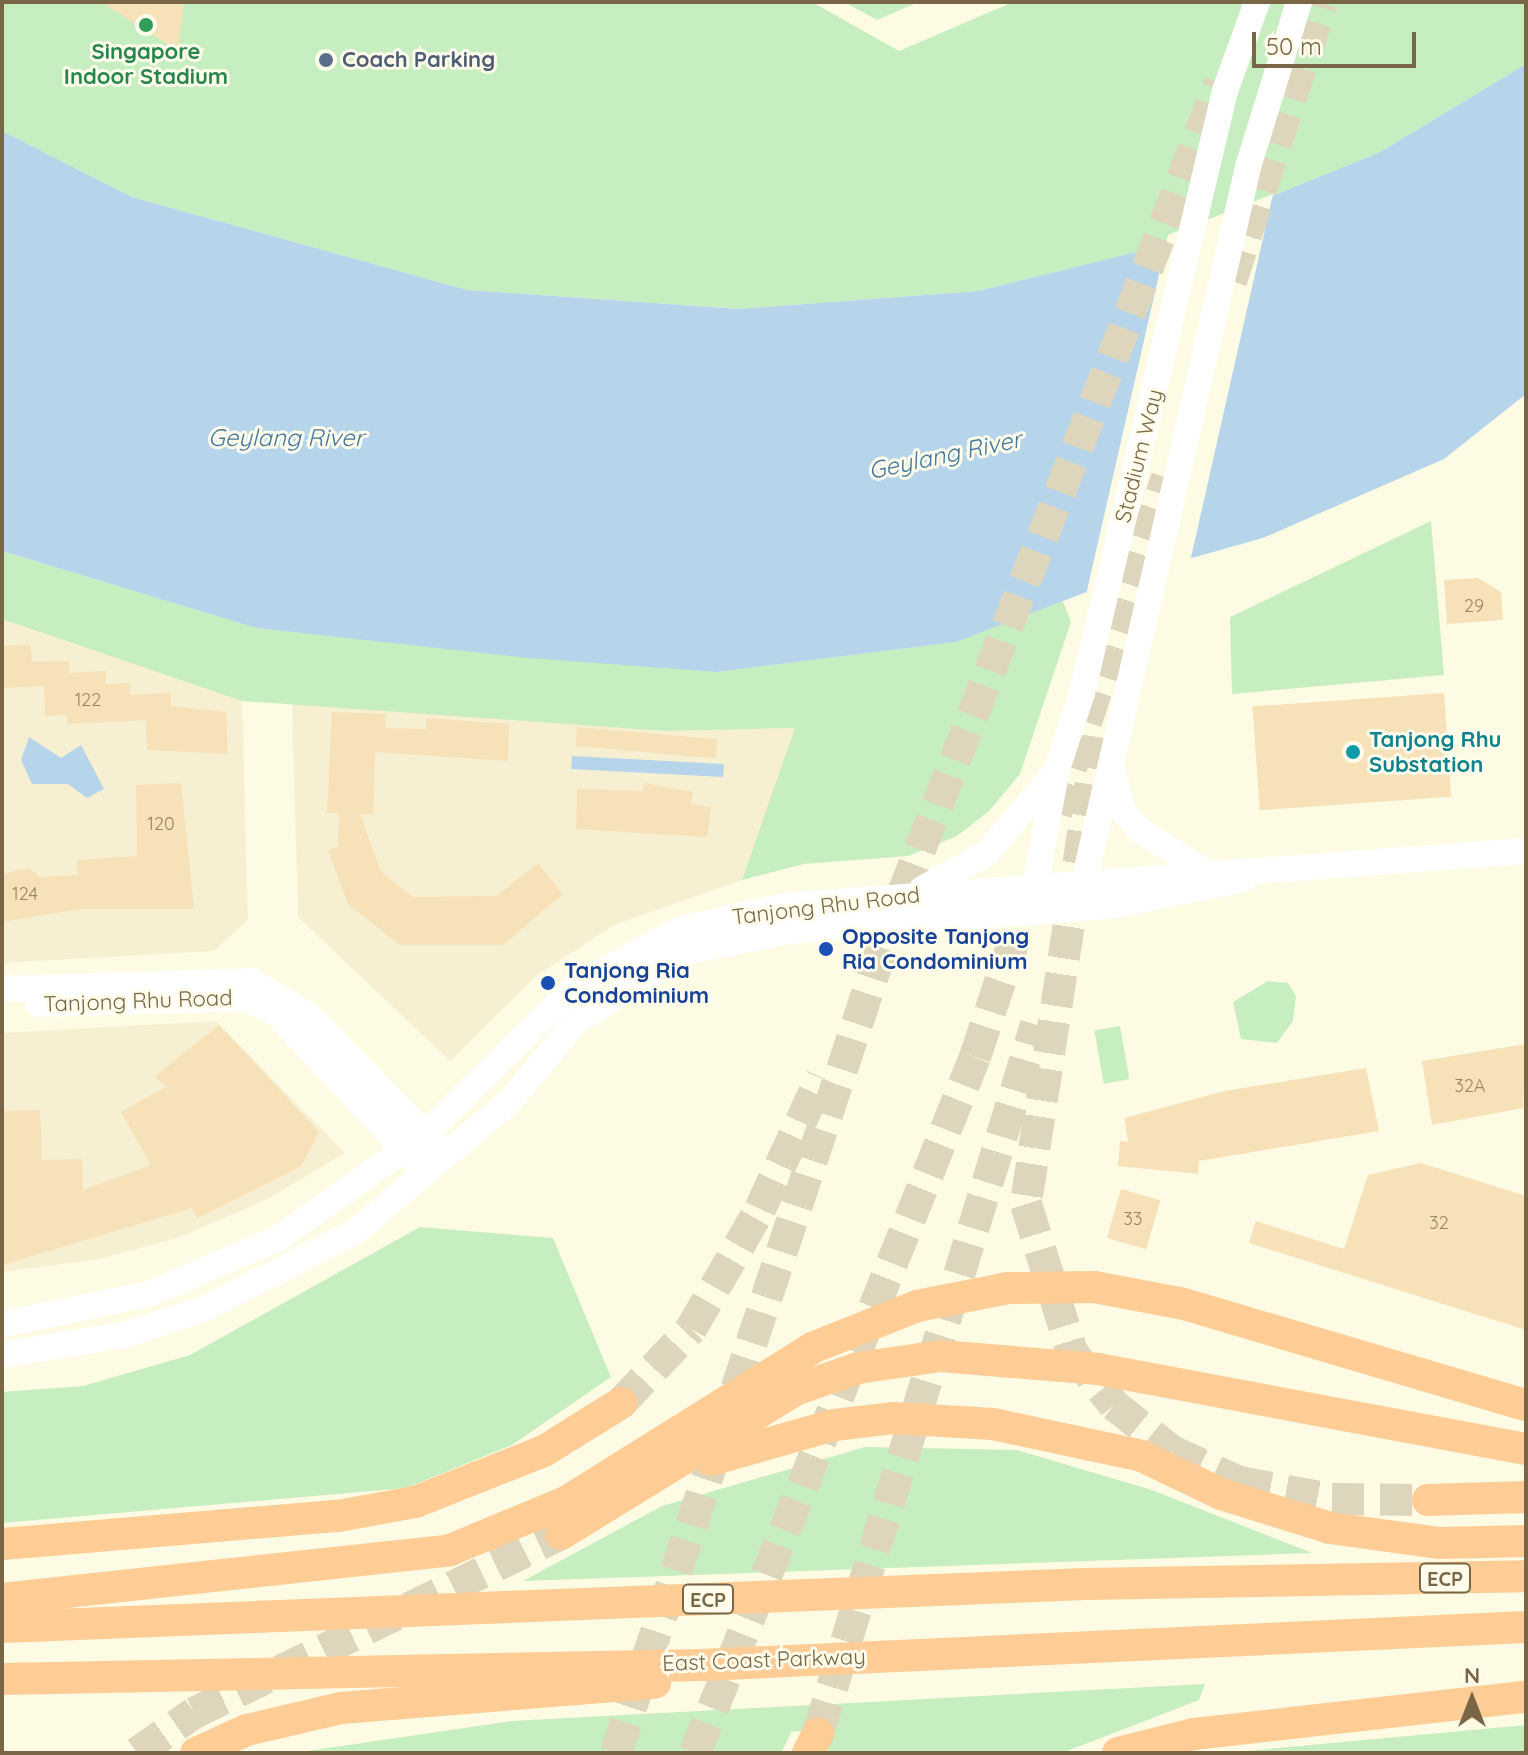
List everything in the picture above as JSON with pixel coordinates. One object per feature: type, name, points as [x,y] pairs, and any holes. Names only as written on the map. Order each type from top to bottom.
[{"type":"highway","points":[[2,1599],[450,1550],[566,1502],[812,1348],[917,1306],[1008,1288],[1094,1287],[1184,1304],[1526,1405]]},
{"type":"highway","points":[[561,1534],[649,1485],[795,1390],[858,1368],[940,1356],[1098,1369],[1526,1449]]},
{"type":"highway","points":[[2,1544],[338,1516],[415,1502],[544,1451],[621,1403]]},
{"type":"highway","points":[[649,1485],[800,1431],[935,1418],[1142,1456],[1221,1494],[1330,1528],[1440,1543],[1526,1541]]},
{"type":"highway","points":[[1428,1500],[1526,1497]]},
{"type":"highway","name":"ECP","points":[[2,1627],[1085,1584],[1526,1576]]},
{"type":"highway","name":"East Coast Parkway","points":[[2,1679],[702,1665],[1526,1627]]},
{"type":"highway","points":[[196,1753],[309,1713],[646,1684],[702,1665]]},
{"type":"highway","points":[[1194,1734],[1241,1710],[1302,1700],[1526,1677]]},
{"type":"highway","points":[[1118,1753],[1194,1734],[1526,1697]]},
{"type":"street","name":"Stadium Way","points":[[1030,912],[1057,769],[1082,693],[1210,164],[1257,2]]},
{"type":"street","name":"Stadium Way","points":[[1080,897],[1248,167],[1299,2]]},
{"type":"street","points":[[1110,756],[1122,809],[1139,830],[1206,872]]},
{"type":"street","points":[[901,896],[987,853],[1057,769]]},
{"type":"street","name":"Tanjong Rhu Road","points":[[2,1355],[123,1335],[250,1290],[355,1232],[510,1101],[577,1021],[689,951],[790,931],[1030,912],[1080,897],[1206,872],[1526,851]]},
{"type":"street","name":"Tanjong Rhu Road","points":[[2,1324],[63,1317],[224,1267],[333,1204],[427,1133],[576,985],[631,950],[732,915],[901,896],[1035,886],[1080,897],[1220,889],[1265,870]]},
{"type":"street","name":"Tanjong Rhu Road","points":[[2,989],[199,977],[251,981],[402,1110],[447,1157]]},
{"type":"street","name":"Tanjong Rhu Road","points":[[2,1006],[244,998],[281,1005],[427,1174]]},
{"type":"street","points":[[402,1110],[435,1115],[452,1106]]},
{"type":"shaded area","points":[[2,619],[242,701],[248,920],[214,951],[2,963]]},
{"type":"shaded area","points":[[292,700],[665,731],[796,728],[742,880],[614,925],[536,976],[450,1061],[298,917]]},
{"type":"shaded area","points":[[216,1021],[345,1153],[264,1201],[179,1237],[100,1259],[2,1272],[2,1033]]},
{"type":"green space","points":[[2,2],[812,2],[899,51],[1013,2],[1526,2],[1526,64],[1380,152],[1136,252],[978,291],[739,309],[467,290],[132,197],[2,131]]},
{"type":"green space","points":[[844,2],[919,2],[877,20]]},
{"type":"green space","points":[[1431,521],[1444,675],[1232,694],[1230,617]]},
{"type":"green space","points":[[2,551],[256,628],[717,672],[956,642],[1062,599],[1071,622],[1020,774],[988,812],[957,836],[908,856],[804,864],[742,880],[795,728],[665,731],[242,701],[2,619]]},
{"type":"green space","points":[[1268,981],[1288,983],[1296,996],[1293,1021],[1277,1043],[1241,1039],[1233,1002]]},
{"type":"green space","points":[[1120,1026],[1129,1079],[1104,1084],[1094,1031]]},
{"type":"green space","points":[[420,1227],[553,1238],[611,1377],[512,1445],[406,1488],[2,1523],[2,1392],[83,1386],[190,1355]]},
{"type":"green space","points":[[865,1447],[1017,1450],[1152,1490],[1312,1553],[523,1581],[662,1506]]},
{"type":"green space","points":[[1205,1684],[1199,1700],[1062,1753],[827,1753],[832,1734],[792,1731],[781,1753],[294,1753],[512,1721]]},
{"type":"green space","points":[[1526,1725],[1526,1753],[1225,1753]]},
{"type":"water","name":"Geylang River","points":[[1526,64],[1526,394],[1444,459],[1263,538],[1131,575],[956,642],[717,672],[529,658],[256,628],[2,551],[2,131],[132,197],[467,290],[739,309],[978,291],[1136,252],[1380,152]]},
{"type":"water","points":[[29,737],[61,758],[81,745],[104,789],[87,798],[68,784],[32,784],[21,760]]},
{"type":"water","points":[[572,756],[724,764],[723,777],[571,769]]},
{"type":"pier","points":[[1273,194],[1190,562],[1086,595],[1168,235]]},
{"type":"building","points":[[101,2],[184,2],[178,51]]},
{"type":"building","points":[[1478,578],[1501,592],[1503,620],[1447,624],[1444,580]]},
{"type":"building","points":[[30,645],[32,662],[69,661],[69,673],[106,671],[106,684],[130,683],[130,695],[171,693],[171,706],[226,712],[228,754],[147,750],[146,720],[67,724],[67,715],[45,716],[44,686],[2,688],[2,646]]},
{"type":"building","name":"Tanjong Rhu Substation","points":[[1444,693],[1451,797],[1260,810],[1252,706]]},
{"type":"building","points":[[332,712],[386,714],[385,728],[426,729],[427,718],[509,724],[508,761],[375,752],[373,814],[360,814],[381,872],[413,897],[496,896],[538,863],[563,894],[503,945],[400,945],[348,904],[328,850],[338,847],[339,813],[327,813]]},
{"type":"building","points":[[577,727],[717,739],[716,758],[575,746]]},
{"type":"building","points":[[181,783],[194,909],[80,909],[2,922],[2,874],[29,868],[40,877],[78,875],[77,860],[137,856],[136,785]]},
{"type":"building","points":[[644,783],[693,792],[691,804],[711,807],[707,837],[576,829],[577,789],[643,791]]},
{"type":"building","points":[[219,1025],[319,1132],[301,1166],[197,1218],[192,1208],[2,1265],[2,1111],[40,1110],[42,1160],[82,1159],[83,1190],[151,1165],[121,1112],[166,1087],[155,1076]]},
{"type":"building","points":[[1526,1044],[1523,1108],[1432,1125],[1422,1061]]},
{"type":"building","points":[[1366,1068],[1379,1131],[1199,1161],[1198,1174],[1118,1166],[1120,1141],[1128,1142],[1124,1118],[1225,1091]]},
{"type":"building","points":[[1421,1163],[1526,1196],[1526,1330],[1249,1243],[1256,1221],[1344,1249],[1368,1175]]},
{"type":"building","points":[[1121,1189],[1160,1200],[1146,1249],[1107,1238]]},
{"type":"tunnel","points":[[1231,281],[1322,2]]},
{"type":"tunnel","points":[[616,1753],[885,939],[1220,83]]},
{"type":"tunnel","points":[[1056,813],[1167,478]]},
{"type":"tunnel","points":[[1098,737],[1026,1204],[1072,1352],[1114,1405],[1172,1451],[1239,1482],[1332,1499],[1428,1500]]},
{"type":"tunnel","points":[[695,1753],[975,1057],[1033,884]]},
{"type":"tunnel","points":[[818,1733],[1036,1025]]},
{"type":"tunnel","points":[[621,1403],[691,1329],[760,1209],[821,1078]]},
{"type":"tunnel","points":[[137,1753],[194,1713],[561,1534]]},
{"type":"place","name":"Singapore Indoor Stadium","points":[[146,25]]},
{"type":"place","name":"Coach Parking","points":[[326,60]]},
{"type":"place","name":"Tanjong Rhu Substation","points":[[1353,752]]},
{"type":"place","name":"Opposite Tanjong Ria Condominium","points":[[826,949]]},
{"type":"place","name":"Tanjong Ria Condominium","points":[[548,983]]}]
